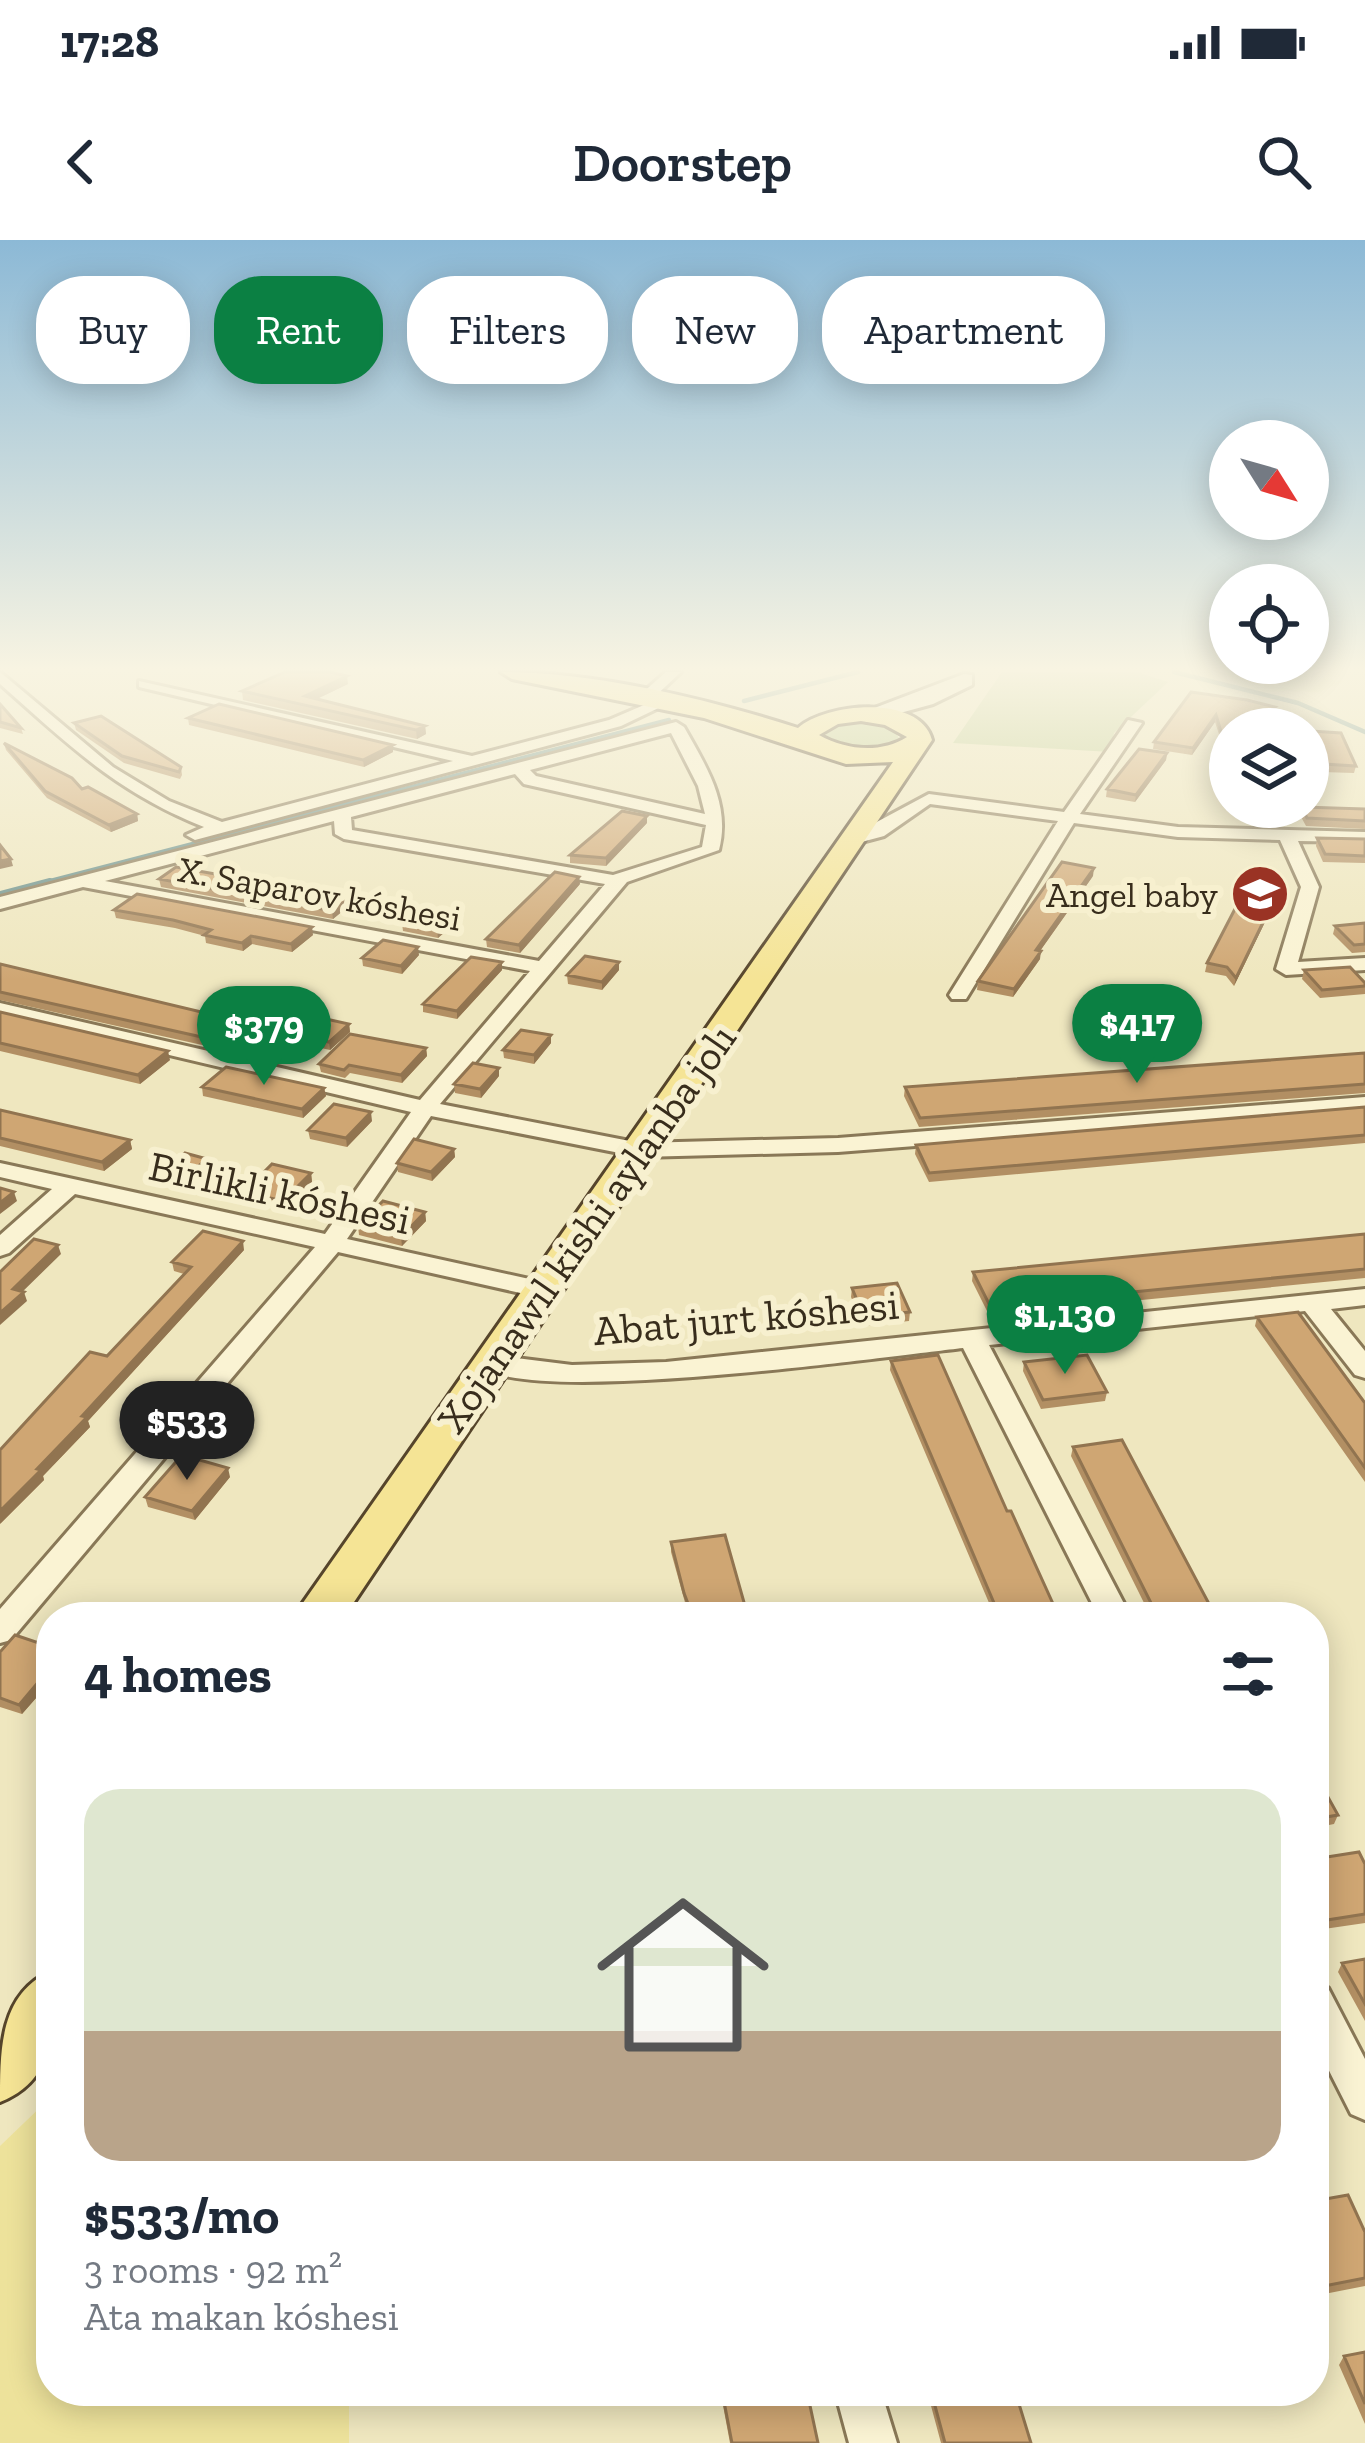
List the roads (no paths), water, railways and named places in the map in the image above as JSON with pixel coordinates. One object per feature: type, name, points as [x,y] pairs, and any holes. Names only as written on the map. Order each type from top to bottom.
[{"type":"main road","points":[[845,775],[853,784],[854,839]]},
{"type":"main road","name":"Xojanawıl kishi aylanba jolı","points":[[328,1602],[897,775]]},
{"type":"main road","points":[[0,2072],[36,2021]]},
{"type":"street","points":[[113,775],[163,805],[221,828]]},
{"type":"street","points":[[0,885],[420,775]]},
{"type":"street","points":[[0,903],[501,775]]},
{"type":"street","points":[[524,775],[530,780],[713,821]]},
{"type":"street","points":[[342,817],[344,834],[617,881],[710,850],[715,838],[709,788],[702,775]]},
{"type":"street","points":[[959,995],[1098,775]]},
{"type":"street","points":[[854,839],[886,832],[907,805],[929,799],[1178,832],[1365,837]]},
{"type":"street","points":[[1286,834],[1310,887],[1286,969],[1365,964]]},
{"type":"street","points":[[0,1631],[332,1243],[424,1108],[617,881]]},
{"type":"street","name":"X. Saparov kóshesi","points":[[81,883],[547,968]]},
{"type":"street","points":[[0,1010],[424,1108],[640,1150],[858,1144],[1365,1104]]},
{"type":"street","name":"Birlikli kóshesi","points":[[0,1170],[543,1290]]},
{"type":"street","points":[[0,1248],[68,1187]]},
{"type":"street","name":"Abat jurt kóshesi","points":[[492,1364],[572,1374],[666,1371],[1365,1297]]},
{"type":"street","points":[[1312,1303],[1365,1369]]},
{"type":"street","points":[[972,1339],[1107,1602]]},
{"type":"street","points":[[1329,2030],[1365,2100]]},
{"type":"street","points":[[862,2406],[872,2443]]},
{"type":"waterway","points":[[39,884],[458,775]]},
{"type":"waterway","points":[[0,894],[50,881]]},
{"type":"place","name":"Angel baby","points":[[1260,894]]}]
